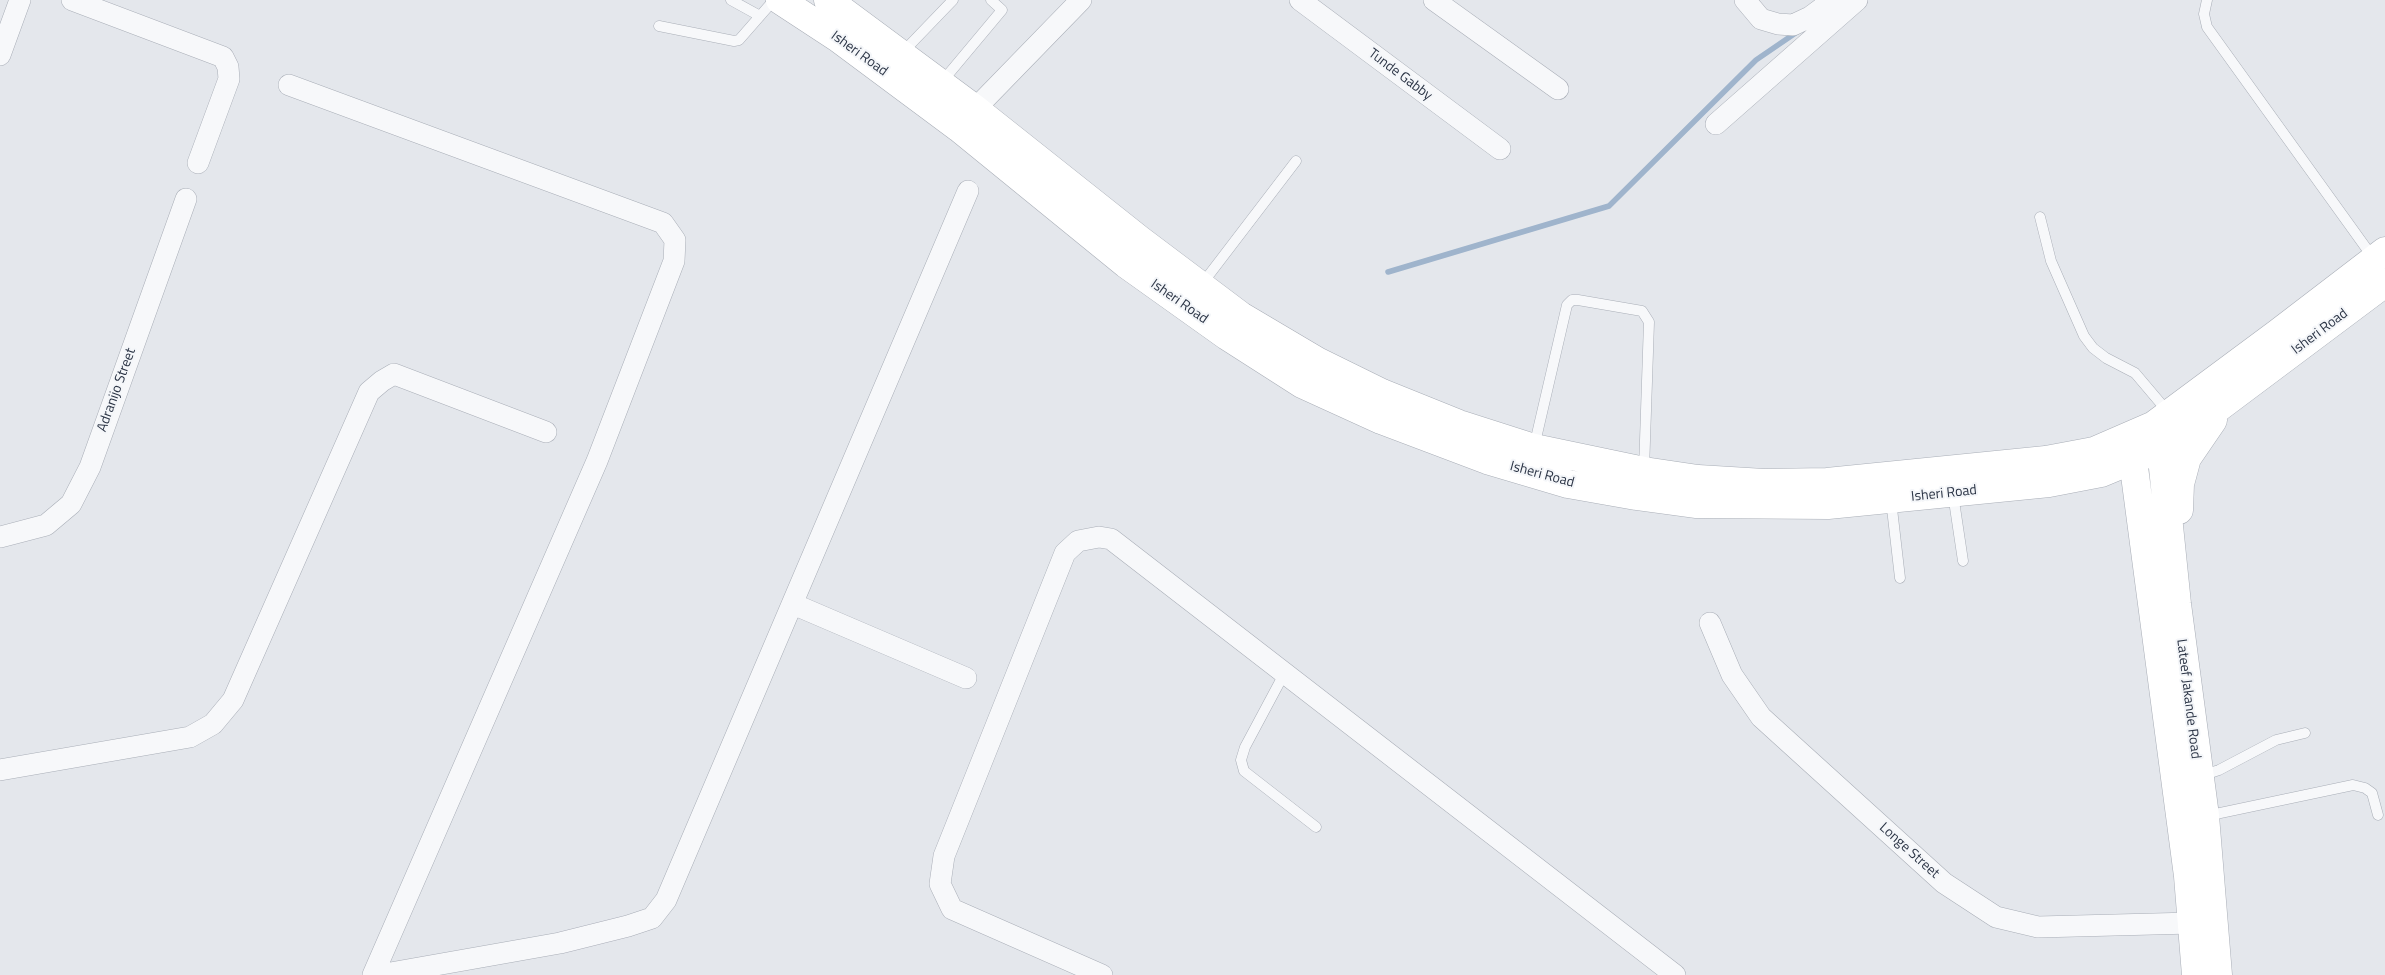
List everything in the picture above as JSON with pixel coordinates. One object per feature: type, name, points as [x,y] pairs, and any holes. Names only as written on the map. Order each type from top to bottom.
[{"type":"main road","name":"Isheri Road","points":[[829,0],[975,109],[1140,240],[1202,284],[1242,316],[1317,361],[1382,393],[1442,417],[1534,448],[1644,471],[1698,479],[1745,482],[1827,482],[2046,460],[2094,450],[2131,449]]},
{"type":"main road","name":"Isheri Road","points":[[770,8],[838,38],[959,128],[1126,264],[1228,336],[1302,384],[1381,420],[1487,460],[1568,484],[1636,496],[1695,504],[1828,506],[2049,483],[2101,472],[2161,428],[2380,255]]},
{"type":"main road","name":"Isheri Road","points":[[2161,428],[2233,396],[2385,284]]},
{"type":"main road","points":[[2177,604],[2180,484],[2187,458],[2204,429],[2233,396]]},
{"type":"main road","name":"Lateef Jakande Road","points":[[2161,428],[2177,604],[2198,777],[2205,816],[2218,975]]},
{"type":"main road","name":"Lateef Jakande Road","points":[[2131,449],[2192,923],[2196,975]]},
{"type":"street","points":[[0,55],[20,0]]},
{"type":"street","points":[[72,0],[223,58],[228,67],[228,79],[198,163]]},
{"type":"street","points":[[975,109],[1081,0]]},
{"type":"street","name":"Tunde Gabby","points":[[1300,0],[1500,149]]},
{"type":"street","points":[[1434,0],[1558,88]]},
{"type":"street","points":[[1745,0],[1761,18],[1778,24],[1793,25],[1810,17],[1833,0]]},
{"type":"street","points":[[1716,124],[1857,0]]},
{"type":"street","points":[[289,86],[663,223],[674,240],[674,261],[596,461],[373,975]]},
{"type":"street","points":[[379,975],[560,943],[628,926],[652,918],[666,900],[968,191]]},
{"type":"street","name":"Adranijo Street","points":[[0,537],[46,525],[71,504],[90,467],[186,199]]},
{"type":"street","points":[[0,770],[190,737],[213,724],[233,700],[370,392],[382,381],[394,374],[546,432]]},
{"type":"street","points":[[1102,975],[952,909],[940,884],[944,856],[1065,553],[1078,542],[1099,537],[1111,539],[1674,975]]},
{"type":"street","points":[[793,604],[966,678]]},
{"type":"street","name":"Longe Street","points":[[1710,623],[1732,675],[1761,717],[1944,883],[1996,917],[2038,927],[2192,923]]},
{"type":"lane","points":[[731,0],[770,8]]},
{"type":"lane","points":[[660,26],[734,42],[739,40],[770,8],[774,0]]},
{"type":"lane","points":[[901,54],[952,0]]},
{"type":"lane","points":[[940,83],[1002,10],[991,0]]},
{"type":"lane","points":[[2207,0],[2204,14],[2207,27],[2380,255]]},
{"type":"lane","points":[[1202,284],[1296,161]]},
{"type":"lane","points":[[2040,217],[2051,261],[2084,336],[2093,348],[2106,358],[2134,373],[2161,428]]},
{"type":"lane","points":[[1534,448],[1567,305],[1572,300],[1578,300],[1642,311],[1648,322],[1644,471]]},
{"type":"lane","points":[[1953,493],[1963,560]]},
{"type":"lane","points":[[1890,499],[1900,578]]},
{"type":"lane","points":[[1284,674],[1245,747],[1241,760],[1244,771],[1316,827]]},
{"type":"lane","points":[[2198,777],[2219,770],[2276,740],[2305,733]]},
{"type":"lane","points":[[2205,816],[2353,785],[2365,788],[2372,793],[2378,815]]},
{"type":"waterway","points":[[1388,272],[1609,206],[1756,60],[1797,32]]}]
